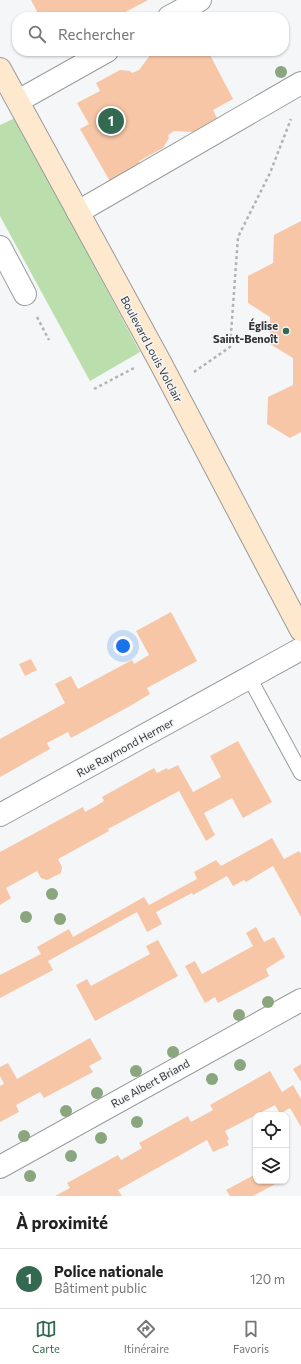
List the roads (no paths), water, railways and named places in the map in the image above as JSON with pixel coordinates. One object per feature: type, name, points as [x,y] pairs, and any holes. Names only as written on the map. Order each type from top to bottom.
[{"type":"street","points":[[178,12],[200,0]]},
{"type":"street","points":[[18,101],[98,56]]},
{"type":"street","name":"Boulevard Louis Volclair","points":[[0,69],[156,356],[301,630]]},
{"type":"street","points":[[78,212],[301,83]]},
{"type":"street","points":[[0,247],[25,294]]},
{"type":"street","name":"Rue Raymond Hermer","points":[[0,815],[301,649]]},
{"type":"street","name":"Rue Albert Briand","points":[[0,1167],[301,1000]]},
{"type":"lane","points":[[250,678],[301,773]]},
{"type":"place","name":"Police nationale","points":[[111,121]]},
{"type":"place","name":"Église Saint-Benoît","points":[[286,331]]}]
